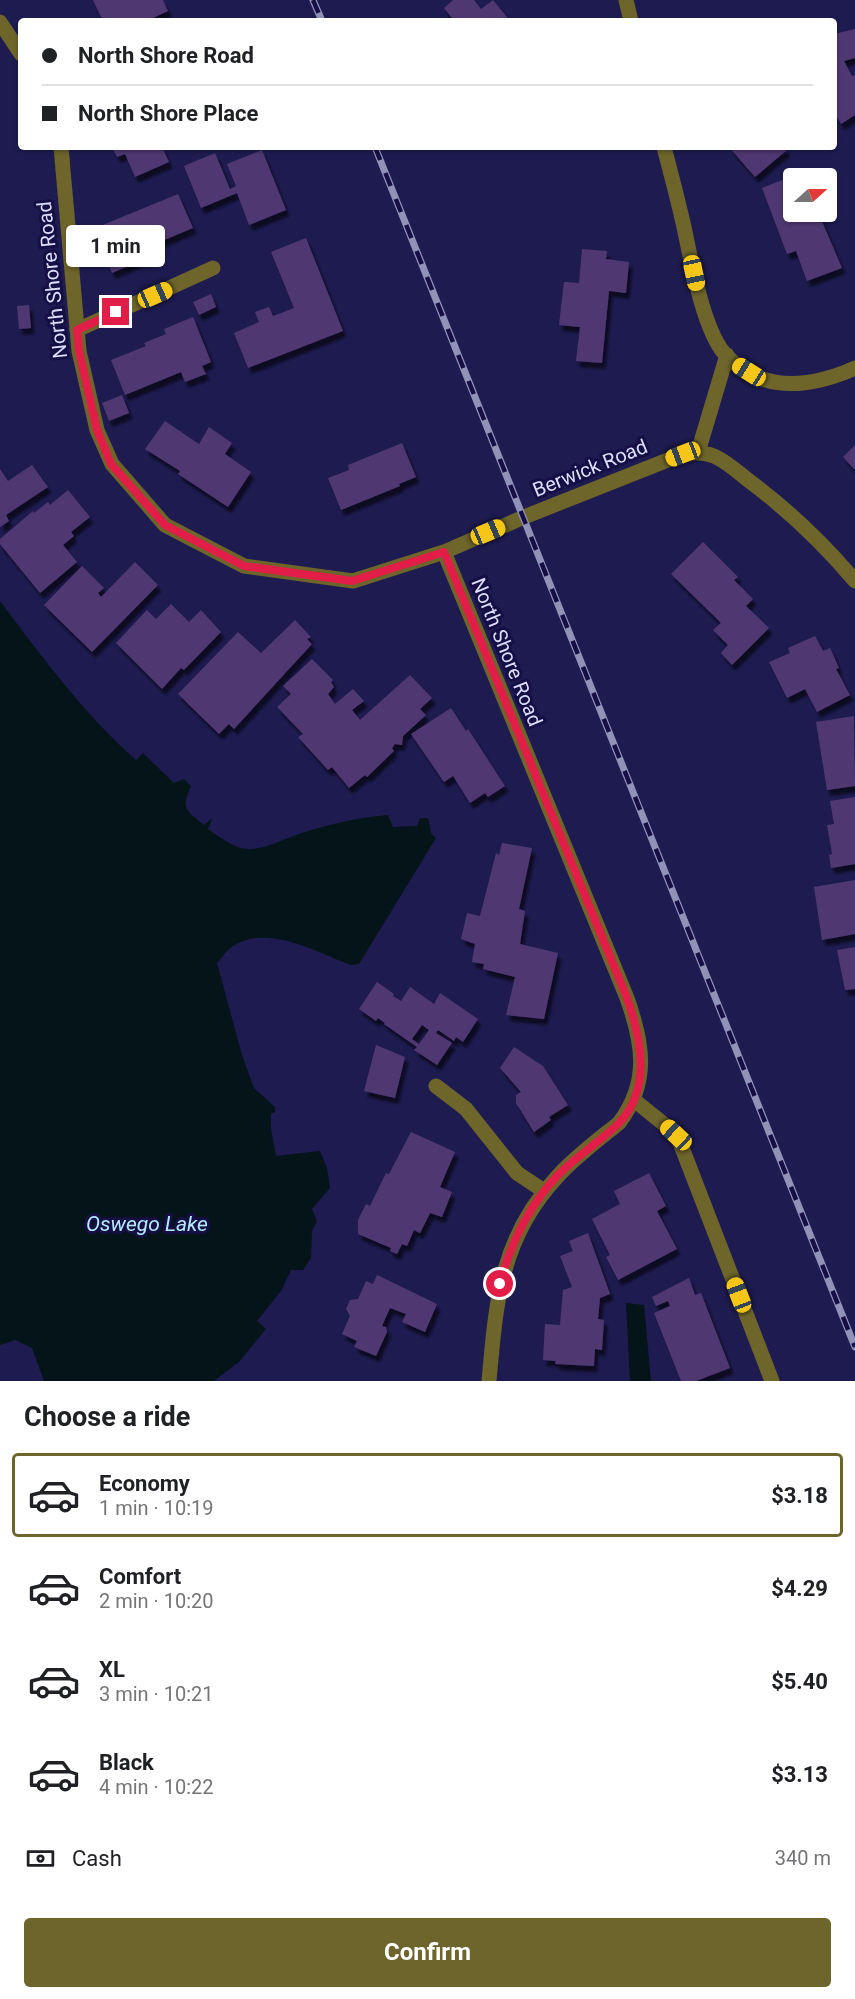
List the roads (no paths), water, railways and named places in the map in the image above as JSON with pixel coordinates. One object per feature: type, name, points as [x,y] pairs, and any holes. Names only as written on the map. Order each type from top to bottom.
[{"type":"street","points":[[626,0],[631,18]]},
{"type":"street","points":[[0,22],[18,49]]},
{"type":"street","name":"North Shore Road","points":[[61,150],[79,351],[97,430],[111,464],[165,525],[244,566],[352,581],[444,552],[634,1018],[640,1042],[641,1068],[634,1100],[619,1123],[558,1175],[544,1191],[516,1238],[506,1263],[496,1312],[489,1381]]},
{"type":"street","points":[[665,150],[698,292],[711,328],[723,351],[749,372],[781,383],[814,383],[855,368]]},
{"type":"street","points":[[77,330],[213,268]]},
{"type":"street","points":[[727,355],[698,452],[714,456],[726,463],[769,496],[807,529],[855,581]]},
{"type":"street","name":"Berwick Road","points":[[444,552],[524,516],[683,454],[698,452]]},
{"type":"street","points":[[436,1086],[466,1109],[517,1173],[544,1191]]},
{"type":"street","points":[[634,1100],[665,1125],[679,1140],[772,1381]]},
{"type":"water","name":"Oswego Lake","points":[[0,601],[48,664],[99,724],[136,760],[143,753],[174,783],[184,779],[191,786],[186,800],[189,812],[204,825],[211,819],[208,829],[227,842],[238,847],[256,849],[334,824],[388,815],[393,827],[417,826],[420,818],[428,818],[431,833],[436,838],[359,964],[351,965],[306,947],[274,938],[243,941],[229,949],[217,963],[242,1055],[254,1088],[275,1107],[275,1112],[271,1114],[271,1129],[276,1156],[320,1151],[327,1168],[330,1188],[312,1209],[317,1221],[312,1231],[311,1258],[303,1270],[291,1270],[281,1291],[257,1321],[266,1329],[239,1362],[214,1381],[44,1381],[32,1348],[15,1340],[0,1345]]},
{"type":"water","points":[[626,1303],[644,1305],[651,1381],[630,1381]]},
{"type":"railway","points":[[313,0],[321,18]]},
{"type":"railway","points":[[376,150],[855,1347]]}]
